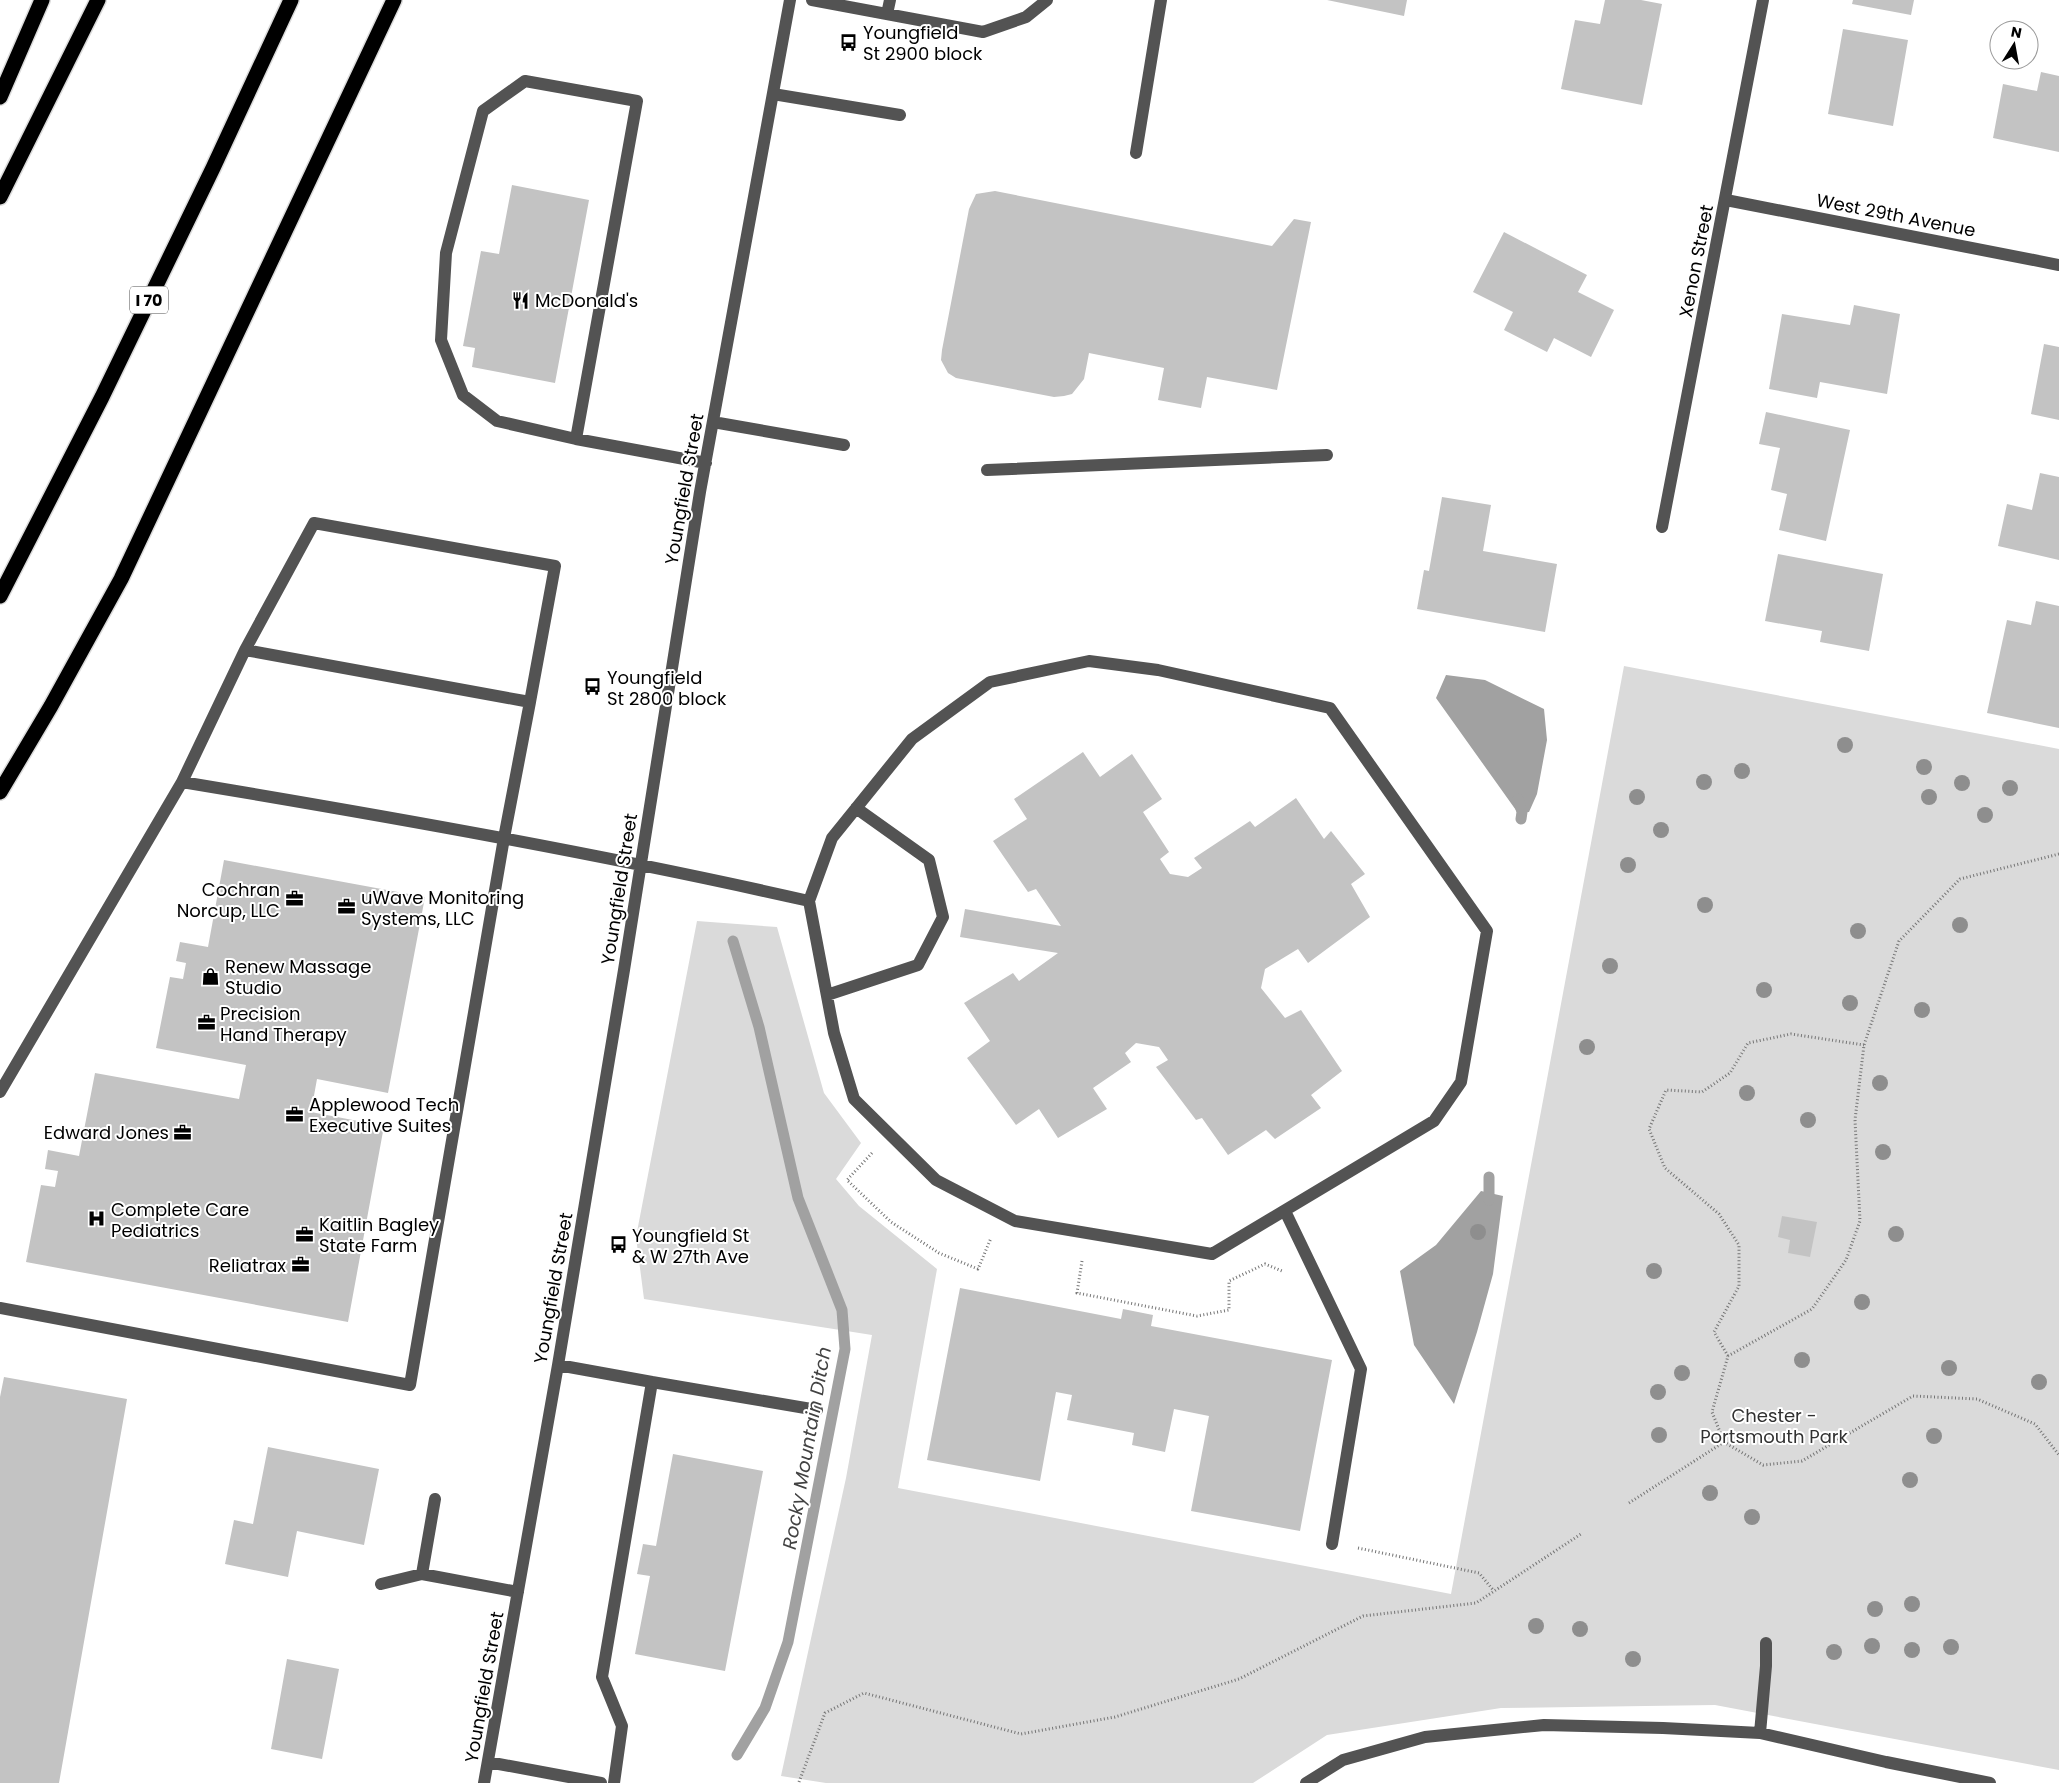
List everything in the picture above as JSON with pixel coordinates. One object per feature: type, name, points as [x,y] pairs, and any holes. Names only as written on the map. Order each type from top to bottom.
[{"type":"highway","points":[[0,97],[42,0]]},
{"type":"highway","points":[[0,197],[98,0]]},
{"type":"highway","name":"I 70","points":[[0,596],[106,389],[213,168],[291,0]]},
{"type":"highway","points":[[0,792],[51,706],[121,579],[394,0]]},
{"type":"street","name":"Youngfield Street","points":[[484,1783],[558,1365],[713,422],[790,0]]},
{"type":"street","points":[[812,0],[983,32],[1026,17],[1047,0]]},
{"type":"street","points":[[887,14],[890,0]]},
{"type":"street","points":[[1136,153],[1161,0]]},
{"type":"street","name":"Xenon Street","points":[[1662,527],[1726,200],[1762,0]]},
{"type":"street","points":[[576,439],[636,101],[525,81],[484,111],[446,253],[441,340],[462,395],[497,421],[576,439],[706,463]]},
{"type":"street","points":[[773,94],[900,115]]},
{"type":"street","name":"West 29th Avenue","points":[[1726,200],[2059,264]]},
{"type":"street","points":[[713,422],[844,444]]},
{"type":"street","points":[[986,470],[1327,455]]},
{"type":"street","points":[[0,1092],[182,782],[245,650],[314,523],[555,566],[504,838],[410,1385],[0,1308]]},
{"type":"street","points":[[245,650],[530,702]]},
{"type":"street","points":[[1089,661],[1158,670],[1330,708],[1487,931],[1461,1082],[1434,1121],[1212,1254],[1015,1221],[936,1180],[854,1099],[834,1033],[809,901],[832,838],[856,808],[912,739],[990,682],[1089,661]]},
{"type":"street","points":[[182,782],[504,838],[809,901]]},
{"type":"street","points":[[827,995],[918,966],[943,918],[929,860],[856,808]]},
{"type":"street","points":[[1285,1211],[1361,1369],[1332,1544]]},
{"type":"street","points":[[558,1365],[817,1410]]},
{"type":"street","points":[[614,1783],[622,1726],[602,1677],[652,1382]]},
{"type":"street","points":[[422,1574],[435,1499]]},
{"type":"street","points":[[381,1584],[422,1574],[518,1592]]},
{"type":"street","points":[[1760,1733],[1766,1666],[1766,1643]]},
{"type":"street","points":[[1306,1783],[1343,1760],[1426,1737],[1544,1726],[1662,1728],[1760,1733],[1886,1762],[1990,1783]]},
{"type":"street","points":[[488,1762],[600,1783]]},
{"type":"path","points":[[2059,854],[1960,879],[1899,941],[1864,1046],[1855,1120],[1860,1221],[1846,1260],[1812,1309],[1728,1356],[1712,1412],[1724,1442],[1763,1465],[1802,1461],[1913,1396],[1977,1399],[2035,1424],[2059,1455]]},
{"type":"path","points":[[1728,1356],[1714,1332],[1739,1286],[1739,1245],[1719,1214],[1665,1168],[1649,1129],[1666,1090],[1702,1092],[1730,1073],[1748,1043],[1791,1034],[1864,1046]]},
{"type":"path","points":[[891,1134],[847,1180],[853,1186],[891,1222],[939,1254],[978,1269],[990,1238],[1000,1240]]},
{"type":"path","points":[[1073,1258],[1082,1261],[1077,1293],[1197,1316],[1229,1310],[1229,1281],[1264,1264],[1282,1270],[1287,1279]]},
{"type":"path","points":[[1629,1503],[1724,1442]]},
{"type":"path","points":[[799,1782],[825,1713],[864,1693],[1021,1734],[1115,1717],[1239,1679],[1363,1616],[1476,1603],[1581,1534]]},
{"type":"path","points":[[1332,1544],[1479,1573],[1494,1591]]},
{"type":"green space","name":"Chester - Portsmouth Park","points":[[1624,666],[2059,749],[2059,1770],[1715,1705],[1501,1708],[1327,1735],[1253,1783],[826,1783],[781,1776],[846,1478],[872,1335],[644,1299],[636,1237],[697,921],[777,927],[824,1093],[861,1143],[836,1179],[859,1206],[937,1269],[898,1488],[1451,1594]]},
{"type":"shaded area","points":[[1446,675],[1485,680],[1544,709],[1547,740],[1537,794],[1529,812],[1518,813],[1436,698]]},
{"type":"shaded area","points":[[1481,1191],[1503,1196],[1493,1274],[1454,1404],[1414,1345],[1400,1271],[1436,1245]]},
{"type":"building","points":[[1327,0],[1407,0],[1404,16]]},
{"type":"building","points":[[1605,0],[1641,0],[1662,4],[1642,105],[1561,89],[1575,20],[1600,24]]},
{"type":"building","points":[[1853,0],[1914,0],[1911,15],[1852,4]]},
{"type":"building","points":[[1843,29],[1908,40],[1893,126],[1828,114]]},
{"type":"building","points":[[2041,72],[2059,76],[2059,152],[1993,138],[2003,84],[2037,91]]},
{"type":"building","name":"McDonald's","points":[[512,185],[589,200],[555,383],[472,367],[475,348],[463,346],[481,251],[499,254]]},
{"type":"building","points":[[995,191],[1272,246],[1294,219],[1311,222],[1277,390],[1207,377],[1201,408],[1158,400],[1164,368],[1089,353],[1084,379],[1072,394],[1064,396],[1054,397],[956,378],[948,373],[941,360],[942,350],[969,209],[976,194]]},
{"type":"building","points":[[1504,232],[1587,275],[1578,292],[1614,310],[1591,357],[1554,338],[1547,352],[1504,330],[1513,312],[1473,292]]},
{"type":"building","points":[[1854,305],[1900,314],[1887,394],[1820,382],[1817,398],[1769,389],[1782,314],[1850,325]]},
{"type":"building","points":[[2044,344],[2059,347],[2059,420],[2031,414]]},
{"type":"building","points":[[1766,412],[1850,430],[1826,541],[1779,530],[1787,494],[1771,490],[1780,448],[1759,444]]},
{"type":"building","points":[[2040,473],[2059,477],[2059,560],[1998,546],[2007,504],[2032,510]]},
{"type":"building","points":[[1442,497],[1491,505],[1483,551],[1557,564],[1545,632],[1417,609],[1424,570],[1429,571]]},
{"type":"building","points":[[1778,554],[1883,574],[1869,651],[1820,642],[1822,631],[1765,621]]},
{"type":"building","points":[[2036,601],[2059,606],[2059,728],[1987,713],[2007,620],[2031,625]]},
{"type":"building","points":[[1083,752],[1100,777],[1132,754],[1162,799],[1143,812],[1169,852],[1160,859],[1170,874],[1188,877],[1202,868],[1194,858],[1250,821],[1255,827],[1296,798],[1324,839],[1331,831],[1365,874],[1351,884],[1370,917],[1308,963],[1298,949],[1265,969],[1261,988],[1285,1018],[1301,1010],[1342,1071],[1311,1095],[1321,1108],[1275,1139],[1266,1130],[1228,1155],[1202,1118],[1196,1120],[1156,1067],[1168,1060],[1159,1047],[1136,1043],[1125,1053],[1131,1062],[1093,1088],[1107,1109],[1058,1138],[1039,1109],[1016,1125],[967,1058],[990,1041],[964,1003],[1013,973],[1019,981],[1058,953],[960,937],[965,909],[1061,926],[1036,889],[1028,892],[993,841],[1027,819],[1014,799]]},
{"type":"building","points":[[224,860],[425,897],[388,1093],[317,1079],[311,1112],[384,1126],[348,1322],[26,1262],[41,1185],[55,1187],[58,1171],[45,1169],[48,1150],[79,1156],[95,1073],[239,1099],[246,1065],[156,1048],[170,977],[183,979],[186,963],[176,961],[180,942],[208,947]]},
{"type":"building","points":[[1782,1216],[1817,1222],[1810,1257],[1788,1253],[1790,1240],[1778,1237]]},
{"type":"building","points":[[960,1288],[1121,1319],[1123,1309],[1153,1315],[1151,1326],[1332,1360],[1300,1531],[1191,1511],[1209,1416],[1174,1409],[1165,1452],[1132,1445],[1134,1433],[1067,1420],[1072,1395],[1056,1392],[1040,1481],[927,1460]]},
{"type":"building","points":[[4,1377],[127,1399],[59,1783],[0,1783],[0,1397]]},
{"type":"building","points":[[268,1447],[379,1469],[364,1545],[297,1531],[288,1577],[225,1564],[234,1520],[253,1524]]},
{"type":"building","points":[[673,1454],[763,1471],[725,1671],[635,1654],[650,1576],[637,1574],[643,1544],[656,1546]]},
{"type":"building","points":[[287,1659],[339,1669],[322,1759],[271,1749]]},
{"type":"waterway","points":[[1518,799],[1522,812],[1521,819]]},
{"type":"waterway","name":"Rocky Mountain Ditch","points":[[733,941],[759,1027],[798,1198],[842,1310],[845,1349],[788,1642],[765,1708],[737,1755]]},
{"type":"waterway","points":[[1489,1177],[1489,1200]]},
{"type":"place","name":"Youngfield St 2900 block","points":[[849,42]]},
{"type":"place","name":"McDonald's","points":[[521,300]]},
{"type":"place","name":"Youngfield St 2800 block","points":[[593,687]]},
{"type":"place","name":"Cochran Norcup, LLC","points":[[294,899]]},
{"type":"place","name":"uWave Monitoring Systems, LLC","points":[[347,907]]},
{"type":"place","name":"Renew Massage Studio","points":[[211,976]]},
{"type":"place","name":"Precision Hand Therapy","points":[[206,1023]]},
{"type":"place","name":"Applewood Tech Executive Suites","points":[[295,1114]]},
{"type":"place","name":"Edward Jones","points":[[183,1132]]},
{"type":"place","name":"Complete Care Pediatrics","points":[[97,1219]]},
{"type":"place","name":"Kaitlin Bagley State Farm","points":[[305,1234]]},
{"type":"place","name":"Youngfield St & W 27th Ave","points":[[618,1245]]},
{"type":"place","name":"Reliatrax","points":[[300,1265]]}]
